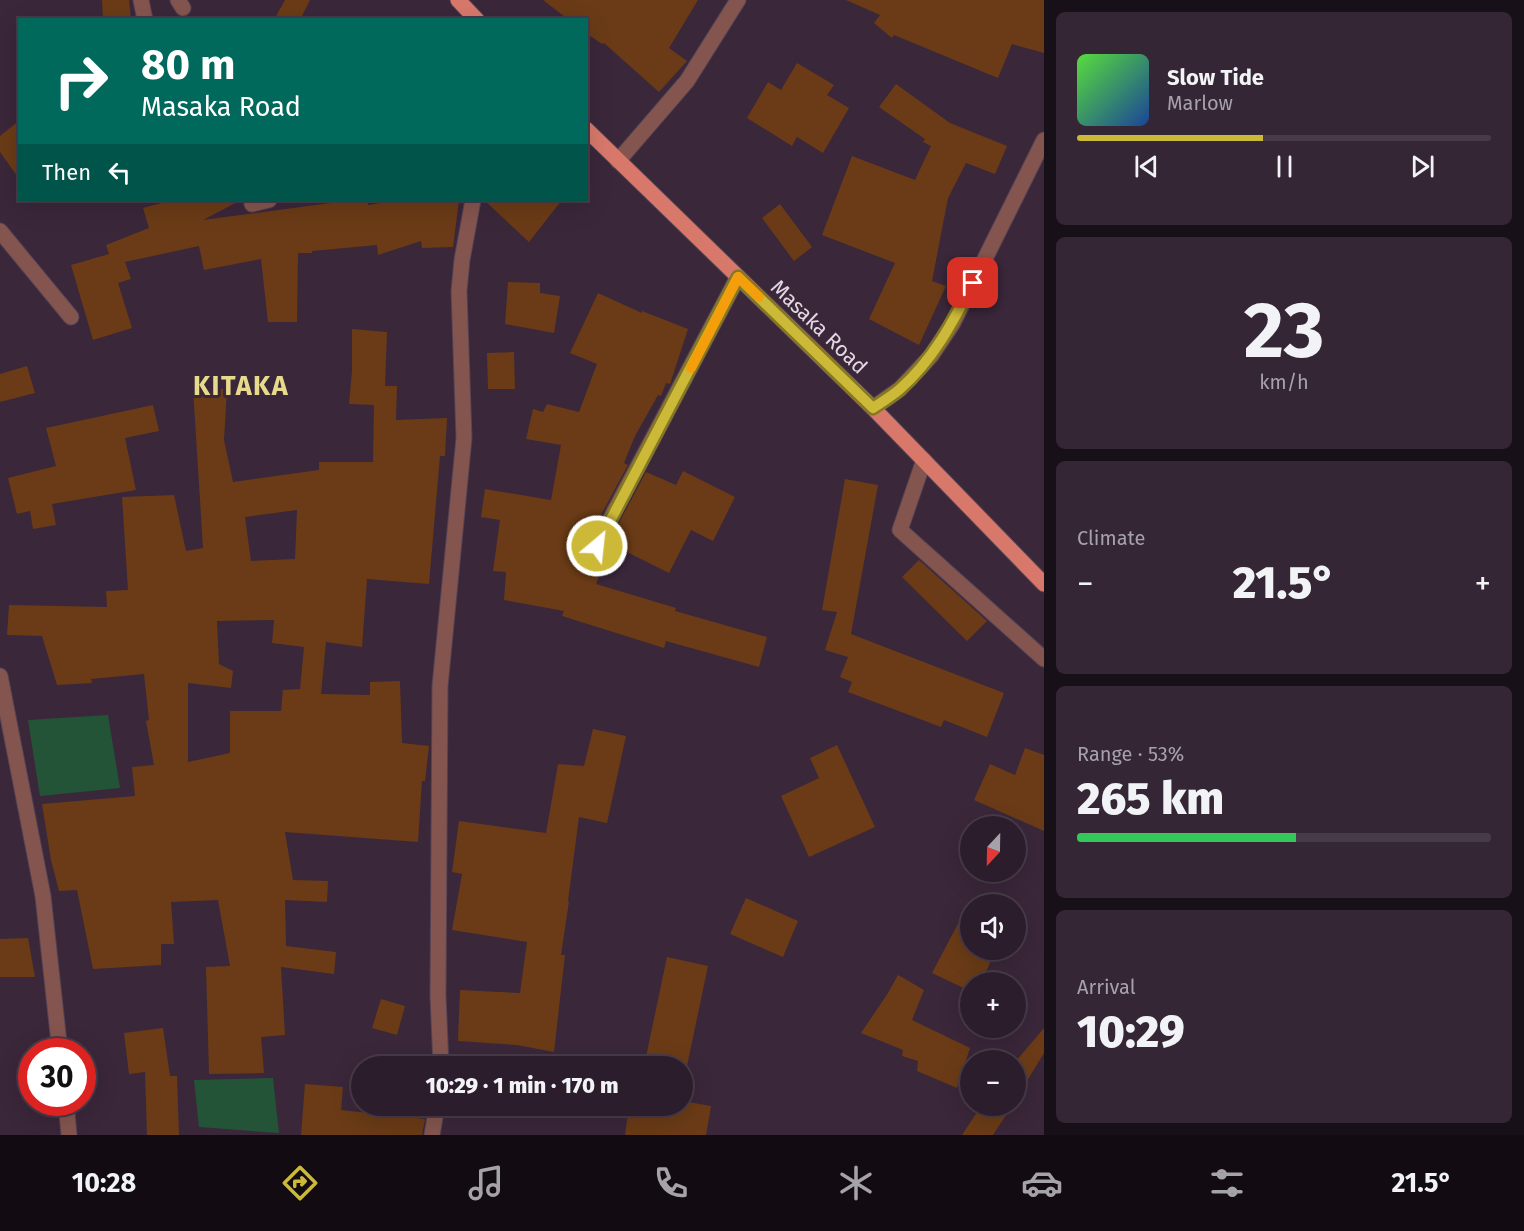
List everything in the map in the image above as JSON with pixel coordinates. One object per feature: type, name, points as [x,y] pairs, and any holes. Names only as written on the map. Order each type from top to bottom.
[{"type":"main road","points":[[458,0],[475,18]]},
{"type":"main road","name":"Masaka Road","points":[[588,131],[873,408],[1044,584]]},
{"type":"street","points":[[141,0],[145,18]]},
{"type":"street","points":[[618,161],[687,81],[738,0]]},
{"type":"street","points":[[873,408],[900,389],[931,356],[953,323],[1044,140]]},
{"type":"street","points":[[252,204],[265,201]]},
{"type":"street","points":[[441,1056],[438,996],[440,686],[464,438],[459,291],[473,201]]},
{"type":"street","points":[[0,231],[71,317]]},
{"type":"street","points":[[597,546],[738,277]]},
{"type":"street","points":[[924,460],[900,530],[1044,659]]},
{"type":"street","points":[[0,676],[43,896],[58,1038]]},
{"type":"street","points":[[67,1116],[69,1135]]},
{"type":"street","points":[[432,1135],[435,1116]]},
{"type":"green space","points":[[108,715],[120,788],[40,796],[28,720]]},
{"type":"green space","points":[[273,1078],[279,1133],[199,1127],[194,1080]]},
{"type":"building","points":[[102,0],[129,0],[131,18],[103,18]]},
{"type":"building","points":[[285,0],[310,0],[301,18],[275,18]]},
{"type":"building","points":[[543,0],[698,0],[669,48],[687,61],[659,92],[604,43],[602,44],[588,34],[588,18],[566,18]]},
{"type":"building","points":[[846,0],[1044,0],[1044,53],[1012,44],[998,78],[894,35],[892,38],[874,23],[880,15]]},
{"type":"building","points":[[797,63],[834,85],[827,95],[849,108],[823,153],[797,137],[792,146],[747,118],[768,82],[781,90]]},
{"type":"building","points":[[896,84],[950,123],[1007,146],[995,174],[966,163],[948,198],[932,281],[946,286],[919,345],[869,319],[895,263],[822,235],[852,156],[915,180],[931,146],[923,142],[925,139],[879,107]]},
{"type":"building","points":[[18,122],[18,177],[0,152],[0,136]]},
{"type":"building","points":[[169,201],[239,201],[203,220],[331,203],[330,201],[368,201],[368,205],[394,201],[459,201],[453,247],[422,248],[421,241],[378,255],[377,245],[298,253],[297,322],[268,322],[261,259],[204,270],[199,246],[125,262],[131,279],[118,283],[132,328],[93,340],[71,265],[109,254],[106,245],[149,228],[143,208]]},
{"type":"building","points":[[485,201],[561,201],[529,242]]},
{"type":"building","points":[[780,204],[812,247],[794,261],[762,218]]},
{"type":"building","points":[[508,282],[540,283],[540,293],[560,296],[554,333],[505,324]]},
{"type":"building","points":[[598,293],[642,313],[642,311],[688,329],[670,384],[666,383],[661,396],[658,395],[635,436],[624,463],[628,465],[587,541],[588,552],[596,556],[601,555],[604,551],[646,472],[676,485],[683,471],[735,497],[713,541],[691,530],[669,573],[611,544],[596,584],[676,608],[675,611],[767,637],[759,667],[666,641],[664,648],[562,616],[564,611],[504,600],[506,572],[493,571],[500,520],[481,517],[485,489],[551,500],[561,445],[526,439],[533,409],[543,412],[547,404],[579,412],[597,364],[570,353]]},
{"type":"building","points":[[352,329],[387,332],[385,386],[397,386],[396,420],[447,418],[445,456],[440,456],[429,584],[367,579],[362,647],[326,642],[321,694],[370,695],[370,682],[400,681],[402,743],[429,746],[425,781],[422,781],[418,842],[285,832],[293,880],[328,881],[327,902],[285,900],[286,946],[336,952],[334,974],[281,967],[285,1035],[261,1037],[264,1073],[209,1074],[206,967],[230,966],[218,900],[171,902],[174,944],[161,944],[161,965],[93,969],[77,890],[59,891],[51,860],[42,804],[135,796],[132,767],[154,765],[146,721],[149,720],[144,674],[91,679],[92,683],[57,685],[42,636],[7,635],[9,605],[107,607],[106,591],[128,590],[122,497],[174,495],[186,551],[203,548],[193,388],[227,389],[224,440],[233,482],[319,470],[319,462],[373,462],[374,405],[349,404]],"holes":[[[297,510],[295,559],[251,561],[245,517]],[[274,620],[272,643],[304,647],[300,689],[283,690],[281,711],[230,711],[230,753],[188,762],[188,683],[231,688],[233,671],[219,664],[217,621]]]},
{"type":"building","points":[[514,352],[515,389],[488,389],[487,353]]},
{"type":"building","points":[[27,366],[35,393],[0,402],[0,374]]},
{"type":"building","points":[[153,405],[159,431],[125,438],[136,490],[52,504],[56,525],[33,529],[30,511],[17,514],[8,478],[56,466],[46,428]]},
{"type":"building","points":[[845,479],[878,485],[851,634],[1004,693],[987,737],[944,720],[941,727],[848,692],[852,682],[840,677],[848,657],[825,650],[837,612],[822,610]]},
{"type":"building","points":[[919,560],[987,621],[967,641],[902,577]]},
{"type":"building","points":[[593,729],[626,736],[607,823],[579,817],[561,955],[565,955],[554,1052],[517,1045],[458,1041],[460,990],[520,993],[527,942],[452,930],[462,874],[452,872],[459,821],[546,833],[558,764],[584,766]]},
{"type":"building","points":[[837,745],[875,827],[809,857],[781,796],[819,778],[810,758]]},
{"type":"building","points":[[1025,748],[1044,755],[1044,831],[1026,823],[1026,816],[1010,816],[974,800],[990,764],[1015,775]]},
{"type":"building","points":[[746,898],[798,921],[783,957],[730,934]]},
{"type":"building","points":[[960,920],[960,960],[991,960],[986,972],[960,972],[960,986],[932,973]]},
{"type":"building","points":[[28,938],[35,977],[0,977],[0,939]]},
{"type":"building","points":[[667,957],[708,966],[689,1056],[646,1056]]},
{"type":"building","points":[[898,975],[924,990],[912,1020],[970,1048],[969,1050],[960,1050],[960,1079],[957,1088],[917,1071],[918,1061],[902,1056],[903,1050],[861,1033]]},
{"type":"building","points":[[381,999],[405,1006],[397,1035],[372,1028]]},
{"type":"building","points":[[163,1028],[170,1076],[177,1076],[179,1135],[147,1135],[145,1072],[129,1074],[124,1033]]},
{"type":"building","points":[[1044,1028],[1044,1053],[1026,1083],[1026,1050]]},
{"type":"building","points":[[305,1084],[343,1087],[341,1110],[351,1111],[351,1116],[397,1116],[425,1119],[422,1135],[301,1135]]},
{"type":"building","points":[[693,1103],[711,1106],[706,1135],[625,1135],[628,1116],[693,1116]]},
{"type":"building","points":[[974,1116],[1005,1116],[993,1135],[962,1135]]},
{"type":"slow traffic","points":[[691,368],[738,277],[759,297]]},
{"type":"district","name":"KITAKA","points":[[241,386]]},
{"type":"route","points":[[597,546],[738,277],[873,408],[900,389],[931,356],[953,323],[973,283]]}]
